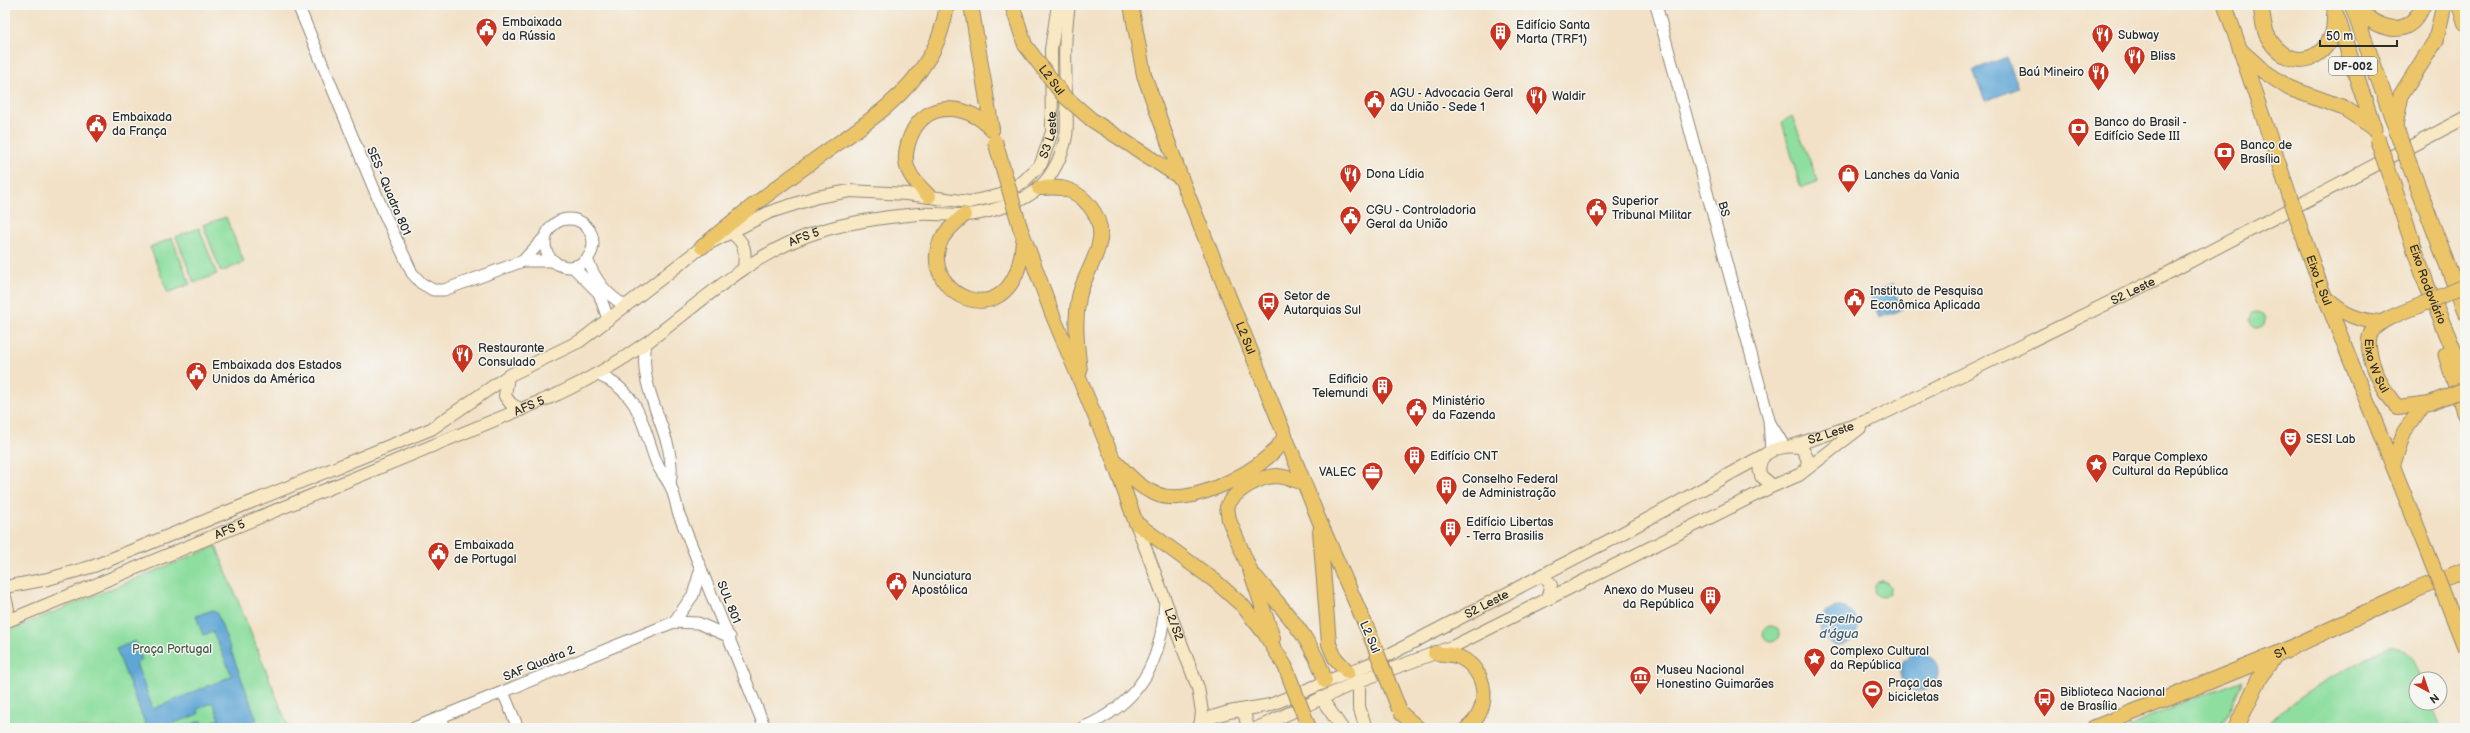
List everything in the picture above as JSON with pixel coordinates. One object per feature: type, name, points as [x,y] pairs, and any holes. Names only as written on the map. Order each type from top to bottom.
[{"type":"highway","points":[[2261,5],[2266,34],[2282,54],[2295,60],[2312,57],[2326,45],[2334,28],[2334,8]]},
{"type":"highway","points":[[2353,5],[2374,22],[2387,28],[2400,28],[2411,24],[2419,15],[2423,5]]},
{"type":"highway","name":"DF-002","points":[[2353,5],[2395,127]]},
{"type":"highway","points":[[2395,127],[2401,95],[2436,40],[2444,5]]},
{"type":"highway","name":"DF-002","points":[[2334,8],[2375,132]]},
{"type":"highway","points":[[2241,50],[2262,70],[2289,88],[2344,108],[2375,132]]},
{"type":"highway","name":"Eixo Rodoviário","points":[[2395,127],[2450,277],[2465,312]]},
{"type":"highway","name":"Eixo Rodoviário","points":[[2375,132],[2426,283],[2465,378]]},
{"type":"highway","points":[[2450,277],[2465,302]]},
{"type":"highway","points":[[2426,283],[2465,415]]},
{"type":"highway","name":"S1","points":[[2094,728],[2275,655],[2411,592],[2465,570]]},
{"type":"highway","points":[[2236,728],[2260,677],[2275,655]]},
{"type":"main road","points":[[702,247],[766,195],[865,125],[901,93],[929,59],[944,21],[947,5]]},
{"type":"main road","points":[[972,5],[993,135],[1022,231],[1081,386],[1113,459],[1136,523],[1215,581],[1243,606],[1265,634],[1282,663]]},
{"type":"main road","name":"L2 Sul","points":[[1012,5],[1025,45],[1063,94],[1092,120],[1182,178],[1319,520],[1370,635],[1407,728]]},
{"type":"main road","name":"S3 Leste","points":[[929,196],[969,202],[1001,195],[1024,181],[1041,164],[1052,132],[1051,49],[1058,5]]},
{"type":"main road","name":"S3 Leste","points":[[1039,188],[1055,166],[1066,135],[1066,27],[1069,5]]},
{"type":"main road","points":[[1131,5],[1144,75],[1182,178]]},
{"type":"main road","name":"Eixo L Sul","points":[[2225,5],[2325,298],[2465,648]]},
{"type":"main road","points":[[2459,5],[2465,23]]},
{"type":"main road","points":[[929,196],[910,174],[906,162],[910,136],[919,122],[933,111],[951,108],[974,115],[993,135]]},
{"type":"main road","name":"S2 Leste","points":[[1788,446],[1870,420],[2142,286],[2465,118]]},
{"type":"main road","points":[[1039,188],[1060,188],[1076,194],[1089,206],[1100,224],[1100,239],[1081,289],[1077,310],[1076,339],[1081,386]]},
{"type":"main road","name":"AFS 5","points":[[5,622],[521,410],[598,375],[646,343],[744,268],[778,248],[817,232],[847,223],[921,214],[964,215],[1001,208],[1039,188]]},
{"type":"main road","name":"AFS 5","points":[[5,587],[48,579],[94,566],[403,441],[449,418],[508,376],[566,349],[626,306],[702,247],[770,212],[817,197],[850,191],[929,196]]},
{"type":"main road","points":[[964,215],[942,239],[938,250],[938,261],[941,274],[949,286],[958,295],[969,300],[990,300],[1008,288],[1014,281],[1021,263],[1022,231]]},
{"type":"main road","points":[[730,232],[742,242],[746,256],[744,268]]},
{"type":"main road","name":"Eixo W Sul","points":[[2465,286],[2382,322],[2372,330],[2368,343],[2369,352],[2384,390],[2398,407],[2426,404],[2465,389]]},
{"type":"main road","points":[[2325,298],[2339,311],[2355,318],[2382,322]]},
{"type":"main road","points":[[508,376],[506,396],[512,404],[521,410]]},
{"type":"main road","points":[[2393,466],[2404,432],[2426,404]]},
{"type":"main road","name":"S2 Leste","points":[[1806,469],[1870,420]]},
{"type":"main road","points":[[1113,459],[1127,474],[1156,494],[1170,498],[1190,497],[1235,478],[1258,464],[1271,454],[1285,436]]},
{"type":"main road","points":[[1788,446],[1802,448],[1807,455],[1806,469],[1790,481],[1773,486],[1767,483],[1759,472],[1761,462],[1769,452],[1788,446]]},
{"type":"main road","name":"S2 Leste","points":[[1199,727],[1212,718],[1240,710],[1270,705],[1377,661],[1542,575],[1769,452]]},
{"type":"main road","points":[[1304,483],[1275,476],[1259,481],[1234,494],[1227,507],[1229,520],[1250,570],[1282,663],[1309,728]]},
{"type":"main road","name":"S2 Leste","points":[[1257,728],[1359,681],[1467,640],[1547,598],[1773,486]]},
{"type":"main road","points":[[1319,520],[1330,644],[1335,658],[1348,672]]},
{"type":"main road","name":"L2/S2","points":[[1136,523],[1187,655],[1198,688],[1202,712],[1199,727]]},
{"type":"main road","points":[[1250,570],[1305,637],[1320,663],[1325,682]]},
{"type":"main road","points":[[1542,575],[1552,585],[1547,598]]},
{"type":"main road","points":[[5,597],[8,609],[5,617]]},
{"type":"main road","points":[[1435,653],[1458,656],[1470,664],[1479,674],[1484,689],[1484,704],[1474,723],[1467,728]]},
{"type":"main road","points":[[1359,681],[1359,707],[1366,728]]},
{"type":"main road","points":[[1321,698],[1342,728]]},
{"type":"main road","points":[[1240,710],[1245,716],[1248,728]]},
{"type":"main road","points":[[1401,715],[1418,728]]},
{"type":"street","name":"SES - Quadra 801","points":[[298,5],[381,206],[412,273],[421,283],[433,290],[444,290],[523,261],[554,261]]},
{"type":"street","name":"BS","points":[[1656,5],[1769,420],[1769,452]]},
{"type":"street","points":[[573,218],[581,221],[587,226],[594,240],[593,248],[587,259],[573,267],[563,266],[554,261],[547,252],[546,236],[549,230],[559,220],[573,218]]},
{"type":"street","name":"SES - Quadra 801","points":[[523,261],[546,236]]},
{"type":"street","points":[[587,259],[596,278],[609,296],[626,306]]},
{"type":"street","points":[[573,267],[599,293],[608,319]]},
{"type":"street","name":"SUL 801","points":[[646,343],[643,359],[646,386],[671,457],[670,486]]},
{"type":"street","name":"SUL 801","points":[[598,375],[614,381],[628,395],[646,433],[658,464],[670,486],[701,568],[766,728]]},
{"type":"street","name":"BS","points":[[1769,420],[1788,446]]},
{"type":"street","points":[[646,433],[661,428]]},
{"type":"street","points":[[674,622],[693,595],[701,568]]},
{"type":"street","points":[[1082,728],[1099,721],[1126,703],[1143,682],[1157,652],[1164,625],[1165,601]]},
{"type":"street","name":"SAF Quadra 2","points":[[414,728],[674,622],[698,623],[730,637]]},
{"type":"street","points":[[502,692],[518,728]]},
{"type":"street","points":[[440,717],[445,728]]},
{"type":"green space","points":[[1792,116],[1818,181],[1803,187],[1800,185],[1782,122]]},
{"type":"green space","points":[[226,217],[244,262],[221,272],[203,225]]},
{"type":"green space","points":[[199,228],[217,274],[194,283],[176,237]]},
{"type":"green space","points":[[172,238],[190,284],[168,293],[150,247]]},
{"type":"green space","points":[[2254,312],[2260,312],[2265,317],[2263,326],[2260,328],[2254,328],[2249,323],[2249,317]]},
{"type":"green space","name":"Praça Portugal","points":[[216,546],[289,728],[5,728],[5,632]]},
{"type":"green space","points":[[1879,581],[1885,581],[1890,586],[1888,595],[1885,597],[1879,597],[1874,592],[1874,586]]},
{"type":"green space","points":[[1768,626],[1774,626],[1779,631],[1777,640],[1774,642],[1768,642],[1763,637],[1763,631]]},
{"type":"green space","points":[[2388,647],[2401,649],[2410,656],[2419,671],[2408,671],[2408,711],[2434,711],[2441,728],[2263,728],[2276,715],[2306,693]]},
{"type":"green space","points":[[2243,680],[2221,728],[2127,728],[2187,701]]},
{"type":"water","points":[[2007,57],[2019,88],[1985,101],[1973,70]]},
{"type":"water","points":[[1893,284],[1902,310],[1879,318],[1870,294]]},
{"type":"water","name":"Espelho d'água","points":[[1839,607],[1849,610],[1855,616],[1858,626],[1855,636],[1849,642],[1839,645],[1829,642],[1823,636],[1820,626],[1823,616],[1829,610]]},
{"type":"water","points":[[212,610],[217,613],[257,720],[237,728],[183,728],[200,721],[202,721],[205,725],[219,719],[213,702],[198,709],[199,713],[196,715],[161,728],[147,728],[116,649],[135,641],[142,660],[136,663],[153,709],[232,676],[213,632],[203,635],[196,616]]},
{"type":"water","points":[[1915,653],[1923,653],[1930,656],[1935,661],[1938,672],[1935,683],[1930,688],[1923,691],[1915,691],[1908,688],[1903,683],[1900,676],[1900,668],[1903,661],[1908,656]]},
{"type":"place","name":"Embaixada da Rússia","points":[[487,48]]},
{"type":"place","name":"Edifício Santa Marta (TRF1)","points":[[1501,52]]},
{"type":"place","name":"Subway","points":[[2102,54]]},
{"type":"place","name":"Bliss","points":[[2134,76]]},
{"type":"place","name":"Baú Mineiro","points":[[2099,92]]},
{"type":"place","name":"Waldir","points":[[1537,116]]},
{"type":"place","name":"AGU - Advocacia Geral da União - Sede 1","points":[[1374,120]]},
{"type":"place","name":"Embaixada da França","points":[[96,144]]},
{"type":"place","name":"Banco do Brasil - Edifício Sede III","points":[[2078,148]]},
{"type":"place","name":"Banco de Brasília","points":[[2224,172]]},
{"type":"place","name":"Dona Lídia","points":[[1351,194]]},
{"type":"place","name":"Lanches da Vania","points":[[1849,194]]},
{"type":"place","name":"Superior Tribunal Militar","points":[[1597,228]]},
{"type":"place","name":"CGU - Controladoria Geral da União","points":[[1350,236]]},
{"type":"place","name":"Instituto de Pesquisa Econômica Aplicada","points":[[1855,318]]},
{"type":"place","name":"Setor de Autarquias Sul","points":[[1269,322]]},
{"type":"place","name":"Restaurante Consulado","points":[[462,374]]},
{"type":"place","name":"Embaixada dos Estados Unidos da América","points":[[197,392]]},
{"type":"place","name":"Edificio Telemundi","points":[[1383,406]]},
{"type":"place","name":"Ministério da Fazenda","points":[[1417,428]]},
{"type":"place","name":"SESI Lab","points":[[2290,458]]},
{"type":"place","name":"Edifício CNT","points":[[1415,476]]},
{"type":"place","name":"Parque Complexo Cultural da República","points":[[2097,484]]},
{"type":"place","name":"VALEC","points":[[1372,492]]},
{"type":"place","name":"Conselho Federal de Administração","points":[[1447,506]]},
{"type":"place","name":"Edifício Libertas - Terra Brasilis","points":[[1450,548]]},
{"type":"place","name":"Embaixada de Portugal","points":[[438,572]]},
{"type":"place","name":"Nunciatura Apostólica","points":[[897,602]]},
{"type":"place","name":"Anexo do Museu da República","points":[[1710,616]]},
{"type":"place","name":"Complexo Cultural da República","points":[[1815,678]]},
{"type":"place","name":"Museu Nacional Honestino Guimarães","points":[[1640,696]]},
{"type":"place","name":"Praça das bicicletas","points":[[1872,710]]},
{"type":"place","name":"Biblioteca Nacional de Brasília","points":[[2044,718]]}]
